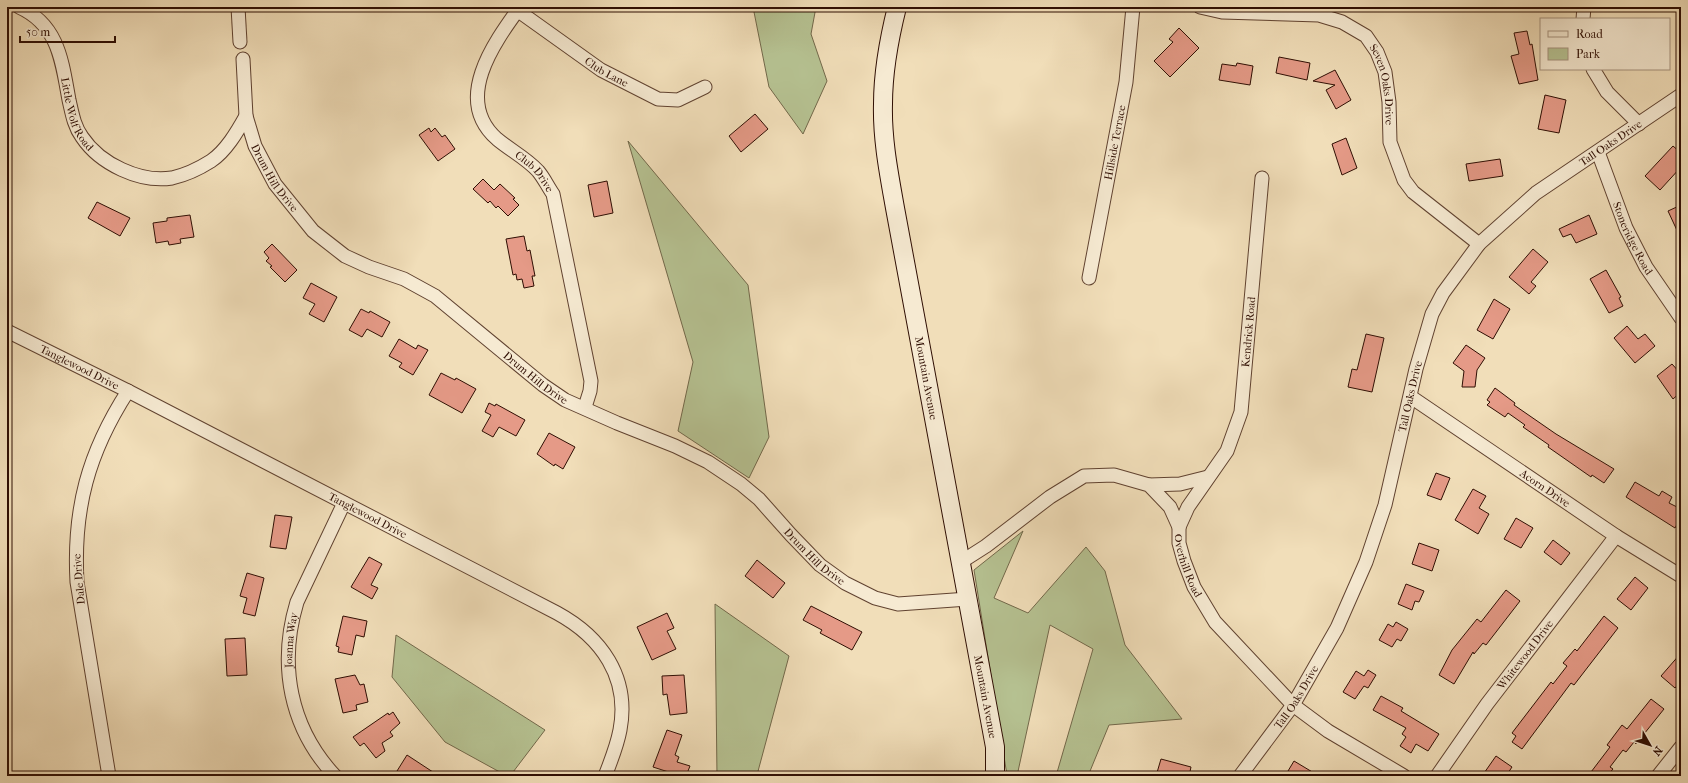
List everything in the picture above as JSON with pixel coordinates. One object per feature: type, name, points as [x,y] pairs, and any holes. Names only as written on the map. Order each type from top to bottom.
[{"type":"main road","name":"Mountain Avenue","points":[[897,7],[886,63],[882,105],[886,147],[895,208],[995,748],[995,776]]},
{"type":"street","name":"Little Wolf Road","points":[[19,7],[26,10],[41,22],[57,43],[61,55],[73,119],[81,137],[88,145],[112,164],[131,173],[151,177],[172,178],[192,171],[212,160],[232,139],[246,116]]},
{"type":"street","points":[[238,7],[240,42]]},
{"type":"street","name":"Hillside Terrace","points":[[1089,278],[1126,82],[1133,7]]},
{"type":"street","name":"Seven Oaks Drive","points":[[1200,7],[1222,12],[1273,10],[1319,15],[1342,22],[1366,36],[1376,52],[1385,72],[1389,102],[1390,142],[1404,180],[1413,192],[1479,244]]},
{"type":"street","points":[[1583,18],[1584,7]]},
{"type":"street","name":"Club Lane","points":[[518,9],[601,70],[658,99],[678,100],[705,87]]},
{"type":"street","name":"Club Drive","points":[[518,9],[487,62],[476,95],[477,107],[486,129],[538,171],[552,194],[591,380],[590,391],[585,407]]},
{"type":"street","name":"Drum Hill Drive","points":[[243,59],[246,116],[255,146],[275,184],[313,231],[334,248],[356,262],[404,278],[435,296],[543,385],[565,400],[585,407],[617,423],[675,446],[708,462],[741,484],[760,499],[790,535],[820,565],[845,583],[874,598],[898,604],[968,599]]},
{"type":"street","points":[[1595,70],[1611,97],[1639,124]]},
{"type":"street","name":"Tall Oaks Drive","points":[[1240,776],[1249,766],[1293,705],[1337,628],[1366,562],[1385,505],[1411,397],[1416,369],[1432,314],[1443,293],[1479,244],[1536,193],[1681,95]]},
{"type":"street","name":"Stoneridge Road","points":[[1598,152],[1626,228],[1646,267],[1681,318]]},
{"type":"street","name":"Kendrick Road","points":[[1179,527],[1188,507],[1227,451],[1241,412],[1262,178]]},
{"type":"street","name":"Tanglewood Drive","points":[[7,331],[128,391],[574,623],[591,637],[611,664],[619,684],[622,717],[620,734],[605,776]]},
{"type":"street","name":"Dale Drive","points":[[109,776],[77,582],[76,546],[81,496],[89,468],[113,415],[128,391]]},
{"type":"street","name":"Acorn Drive","points":[[1411,397],[1616,536],[1681,576]]},
{"type":"street","points":[[961,562],[993,541],[1050,497],[1084,476],[1114,475],[1150,485],[1180,484],[1208,477]]},
{"type":"street","name":"Overhill Road","points":[[1150,485],[1170,506],[1179,527],[1179,543],[1194,588],[1215,622],[1293,705],[1328,731],[1404,776]]},
{"type":"street","name":"Joanna Way","points":[[335,776],[316,753],[299,722],[290,689],[287,654],[290,625],[297,602],[344,503]]},
{"type":"street","name":"Whitewood Drive","points":[[1437,776],[1487,704],[1616,536]]},
{"type":"street","points":[[1658,776],[1681,747]]},
{"type":"green space","points":[[753,7],[816,7],[811,34],[827,81],[803,134],[769,87]]},
{"type":"green space","points":[[628,141],[748,285],[769,437],[749,478],[678,431],[693,362]]},
{"type":"green space","points":[[1023,531],[994,598],[1028,613],[1086,547],[1105,571],[1125,645],[1182,719],[1109,725],[1088,776],[1056,776],[1093,649],[1050,625],[1017,776],[1008,776],[1006,769],[974,570]]},
{"type":"green space","points":[[715,604],[789,656],[757,775],[717,776]]},
{"type":"green space","points":[[396,635],[545,730],[510,776],[507,776],[445,742],[392,677]]},
{"type":"building","points":[[1179,28],[1199,48],[1170,77],[1154,61],[1173,42],[1169,39]]},
{"type":"building","points":[[1527,31],[1530,45],[1532,44],[1538,80],[1519,84],[1511,56],[1519,54],[1514,33]]},
{"type":"building","points":[[1279,57],[1310,63],[1307,80],[1276,73]]},
{"type":"building","points":[[1237,63],[1253,66],[1250,85],[1219,80],[1222,64],[1236,66]]},
{"type":"building","points":[[1335,70],[1351,100],[1336,109],[1326,90],[1335,85],[1313,81]]},
{"type":"building","points":[[1545,95],[1566,100],[1559,133],[1538,129]]},
{"type":"building","points":[[755,114],[768,129],[741,152],[729,136]]},
{"type":"building","points":[[429,128],[431,132],[435,128],[442,137],[445,135],[455,149],[438,161],[419,135]]},
{"type":"building","points":[[1346,138],[1357,168],[1342,175],[1332,144]]},
{"type":"building","points":[[1673,146],[1681,153],[1681,167],[1660,190],[1645,176]]},
{"type":"building","points":[[1500,159],[1503,176],[1469,181],[1466,164]]},
{"type":"building","points":[[483,179],[494,190],[500,184],[515,198],[513,199],[519,205],[508,216],[498,206],[496,208],[490,201],[488,203],[473,189]]},
{"type":"building","points":[[607,181],[613,213],[594,217],[588,185]]},
{"type":"building","points":[[97,202],[130,218],[120,236],[88,218]]},
{"type":"building","points":[[1681,205],[1681,239],[1668,211]]},
{"type":"building","points":[[190,215],[194,237],[180,239],[181,243],[169,245],[168,241],[156,243],[153,223],[167,221],[167,218]]},
{"type":"building","points":[[1589,215],[1597,234],[1576,243],[1571,234],[1563,237],[1559,229]]},
{"type":"building","points":[[524,236],[527,251],[530,250],[535,276],[532,276],[534,286],[524,288],[522,279],[517,280],[516,274],[513,275],[506,239]]},
{"type":"building","points":[[272,244],[297,270],[285,282],[266,261],[269,258],[264,252]]},
{"type":"building","points":[[1533,249],[1548,262],[1531,282],[1536,286],[1529,294],[1509,277]]},
{"type":"building","points":[[1606,270],[1621,297],[1619,298],[1623,306],[1609,313],[1590,279]]},
{"type":"building","points":[[311,283],[337,297],[324,322],[309,314],[315,304],[303,298]]},
{"type":"building","points":[[1494,299],[1510,309],[1493,339],[1477,330]]},
{"type":"building","points":[[361,309],[369,313],[370,311],[390,322],[382,337],[367,329],[362,337],[349,330]]},
{"type":"building","points":[[1627,326],[1638,339],[1645,334],[1655,346],[1635,363],[1614,338]]},
{"type":"building","points":[[1366,334],[1384,338],[1372,392],[1348,387],[1352,369],[1357,370]]},
{"type":"building","points":[[399,339],[416,349],[418,345],[428,350],[413,375],[399,367],[402,363],[389,356]]},
{"type":"building","points":[[1466,345],[1485,358],[1477,370],[1475,387],[1462,387],[1464,371],[1453,363]]},
{"type":"building","points":[[1672,364],[1681,374],[1681,392],[1673,399],[1657,376]]},
{"type":"building","points":[[441,373],[455,380],[456,378],[476,389],[462,413],[429,395]]},
{"type":"building","points":[[1495,388],[1515,403],[1514,405],[1556,434],[1614,469],[1604,483],[1592,475],[1591,477],[1548,447],[1549,445],[1523,427],[1525,425],[1508,413],[1505,417],[1487,405],[1490,402],[1487,400]]},
{"type":"building","points":[[489,403],[495,406],[496,404],[525,420],[516,436],[499,427],[493,437],[482,431],[491,415],[485,412]]},
{"type":"building","points":[[549,433],[575,447],[563,469],[555,464],[554,466],[537,454]]},
{"type":"building","points":[[1436,473],[1450,478],[1441,500],[1427,495]]},
{"type":"building","points":[[1635,482],[1659,496],[1662,491],[1672,497],[1669,503],[1681,509],[1681,517],[1675,528],[1626,497]]},
{"type":"building","points":[[1473,489],[1486,496],[1479,508],[1489,514],[1478,534],[1455,520]]},
{"type":"building","points":[[275,515],[292,517],[286,549],[270,547]]},
{"type":"building","points":[[1516,518],[1533,528],[1521,548],[1504,539]]},
{"type":"building","points":[[1553,540],[1570,553],[1561,565],[1544,552]]},
{"type":"building","points":[[1419,543],[1439,550],[1432,571],[1412,564]]},
{"type":"building","points":[[369,557],[382,564],[371,585],[378,588],[372,599],[351,587]]},
{"type":"building","points":[[757,560],[785,583],[773,598],[745,576]]},
{"type":"building","points":[[247,573],[264,578],[255,616],[243,613],[247,598],[240,596]]},
{"type":"building","points":[[1635,577],[1648,588],[1631,610],[1617,599]]},
{"type":"building","points":[[1406,584],[1424,591],[1419,602],[1415,601],[1412,610],[1398,604]]},
{"type":"building","points":[[1506,590],[1520,601],[1486,645],[1483,643],[1474,654],[1473,652],[1454,684],[1439,675],[1452,650],[1477,619],[1481,622]]},
{"type":"building","points":[[811,606],[862,632],[852,650],[820,633],[822,630],[803,620]]},
{"type":"building","points":[[667,613],[674,628],[667,631],[676,649],[652,660],[637,627]]},
{"type":"building","points":[[343,616],[367,621],[364,637],[356,635],[352,655],[338,652],[339,647],[336,646]]},
{"type":"building","points":[[1604,616],[1618,628],[1574,685],[1571,683],[1522,749],[1512,742],[1516,736],[1512,733],[1551,682],[1553,684],[1567,666],[1563,663],[1575,649],[1577,651]]},
{"type":"building","points":[[1396,622],[1408,629],[1401,641],[1397,639],[1392,647],[1379,640],[1388,624],[1393,627]]},
{"type":"building","points":[[245,638],[247,675],[227,676],[225,639]]},
{"type":"building","points":[[1681,653],[1681,681],[1675,688],[1661,676]]},
{"type":"building","points":[[1368,670],[1376,675],[1368,688],[1364,686],[1355,699],[1343,692],[1356,671],[1364,676]]},
{"type":"building","points":[[355,675],[360,685],[364,684],[368,702],[356,705],[357,710],[343,713],[335,679]]},
{"type":"building","points":[[684,675],[687,713],[670,715],[667,694],[663,695],[662,676]]},
{"type":"building","points":[[1381,696],[1403,708],[1401,711],[1439,734],[1428,751],[1416,744],[1411,753],[1400,746],[1406,737],[1402,734],[1406,728],[1373,710]]},
{"type":"building","points":[[1651,699],[1664,709],[1636,744],[1634,742],[1626,752],[1623,750],[1610,767],[1613,769],[1607,776],[1588,776],[1610,747],[1607,745],[1622,725],[1627,729]]},
{"type":"building","points":[[393,712],[400,723],[390,732],[393,736],[382,743],[385,751],[376,758],[364,743],[360,746],[353,737],[388,713],[389,715]]},
{"type":"building","points":[[667,730],[682,735],[675,755],[679,757],[677,762],[690,766],[686,776],[681,776],[653,767]]},
{"type":"building","points":[[407,755],[439,776],[405,776],[397,771]]},
{"type":"building","points":[[1496,756],[1512,767],[1506,776],[1482,776]]},
{"type":"building","points":[[1161,759],[1191,767],[1189,776],[1156,776]]},
{"type":"building","points":[[1294,761],[1319,776],[1285,776]]}]
